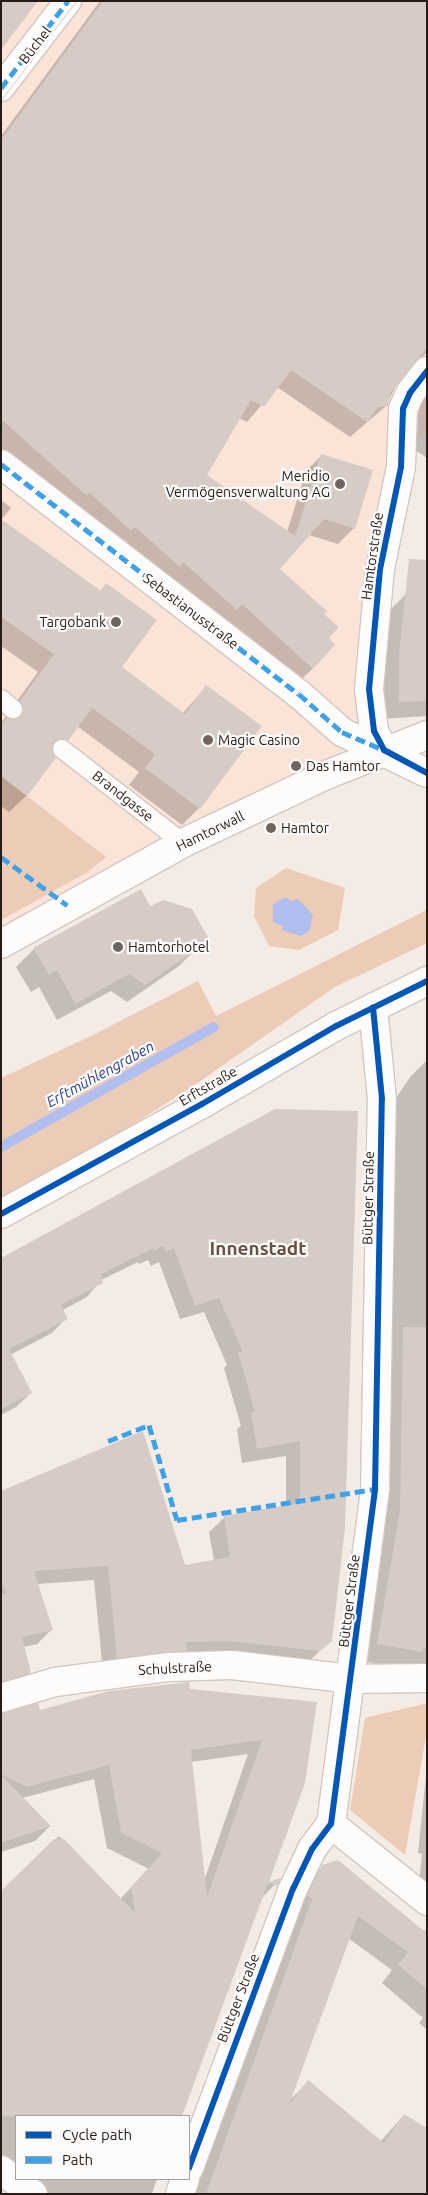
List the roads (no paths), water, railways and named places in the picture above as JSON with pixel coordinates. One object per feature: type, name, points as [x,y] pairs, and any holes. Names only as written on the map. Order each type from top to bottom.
[{"type":"street","name":"Büchel","points":[[1,88],[68,1]]},
{"type":"street","name":"Hamtorstraße","points":[[384,750],[374,731],[369,689],[380,569],[401,467],[403,409],[427,370]]},
{"type":"street","name":"Sebastianusstraße","points":[[1,464],[299,694],[342,732],[384,750],[427,773]]},
{"type":"street","name":"Hamtorwall","points":[[1,944],[183,843],[384,750],[427,735]]},
{"type":"street","name":"Erftstraße","points":[[1,1214],[373,1007],[427,981]]},
{"type":"street","name":"Büttger Straße","points":[[190,2165],[293,1890],[312,1849],[331,1824],[352,1679],[375,1489],[382,1099],[373,1007]]},
{"type":"street","name":"Schulstraße","points":[[1,1698],[55,1682],[169,1667],[232,1665],[352,1679],[427,1678]]},
{"type":"street","points":[[331,1824],[427,1901]]},
{"type":"street","points":[[1,2170],[33,2194]]},
{"type":"street","points":[[180,2194],[185,2180]]},
{"type":"lane","name":"Brandgasse","points":[[62,749],[183,843]]},
{"type":"water","points":[[286,897],[291,901],[298,899],[313,915],[309,931],[301,936],[282,930],[283,926],[273,922],[273,904]]},
{"type":"waterway","name":"Erftmühlengraben","points":[[1,1147],[214,1027]]},
{"type":"tram line","points":[[1,100],[76,1]]},
{"type":"place","name":"Meridio Vermögensverwaltung AG","points":[[340,484]]},
{"type":"place","name":"Targobank","points":[[116,622]]},
{"type":"place","name":"Magic Casino","points":[[208,740]]},
{"type":"place","name":"Das Hamtor","points":[[296,766]]},
{"type":"place","name":"Hamtor","points":[[271,828]]},
{"type":"place","name":"Hamtorhotel","points":[[118,947]]},
{"type":"district","name":"Innenstadt","points":[[258,1249]]}]
